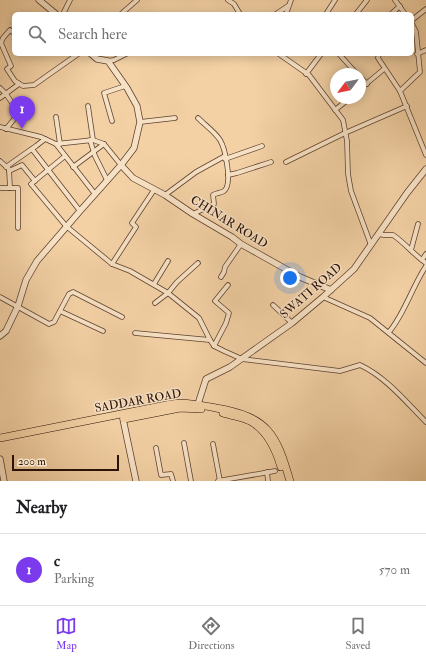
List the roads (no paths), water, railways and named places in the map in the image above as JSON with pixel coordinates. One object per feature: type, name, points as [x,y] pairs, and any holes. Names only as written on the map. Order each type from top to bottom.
[{"type":"main road","points":[[123,416],[197,407],[252,422],[267,436],[271,443],[285,481]]},
{"type":"main road","name":"SADDAR ROAD","points":[[197,407],[233,411],[254,419],[264,425],[272,434],[280,450],[290,481]]},
{"type":"main road","name":"SADDAR ROAD","points":[[0,438],[123,416]]},
{"type":"main road","name":"SADDAR ROAD","points":[[0,443],[123,416]]},
{"type":"street","points":[[40,0],[54,12]]},
{"type":"street","points":[[64,12],[70,0]]},
{"type":"street","points":[[123,12],[137,0]]},
{"type":"street","points":[[228,0],[234,4],[239,12]]},
{"type":"street","points":[[286,12],[291,0]]},
{"type":"street","points":[[327,12],[336,0]]},
{"type":"street","points":[[358,12],[367,0]]},
{"type":"street","points":[[395,0],[404,12]]},
{"type":"street","points":[[279,12],[288,6]]},
{"type":"street","points":[[393,12],[400,6]]},
{"type":"street","points":[[414,18],[426,9]]},
{"type":"street","points":[[12,32],[10,30],[3,38],[1,43],[11,66],[7,69],[15,81],[23,86],[34,85],[75,56]]},
{"type":"street","points":[[400,91],[420,72],[414,33]]},
{"type":"street","points":[[417,54],[426,50]]},
{"type":"street","points":[[93,56],[97,59],[108,61],[122,56]]},
{"type":"street","points":[[282,56],[306,74],[343,120],[347,141],[348,174],[351,190],[371,244]]},
{"type":"street","points":[[306,74],[320,56]]},
{"type":"street","points":[[341,56],[352,68]]},
{"type":"street","points":[[378,56],[378,58],[384,69],[387,71],[400,91],[426,155]]},
{"type":"street","points":[[0,336],[6,331],[18,306],[26,280],[37,261],[80,210],[121,166],[134,148],[140,122],[137,106],[108,61]]},
{"type":"street","points":[[366,84],[384,69]]},
{"type":"street","points":[[0,98],[19,84]]},
{"type":"street","points":[[112,120],[104,93],[125,86]]},
{"type":"street","points":[[0,88],[19,113],[6,129]]},
{"type":"street","points":[[335,110],[342,104]]},
{"type":"street","points":[[88,106],[93,151],[107,180]]},
{"type":"street","points":[[286,162],[345,133],[407,106]]},
{"type":"street","points":[[56,117],[58,144],[73,167],[95,194]]},
{"type":"street","points":[[140,122],[175,118]]},
{"type":"street","points":[[193,214],[214,204],[213,195],[226,189],[228,174],[223,147],[219,139],[198,118]]},
{"type":"street","points":[[0,127],[58,144],[92,140],[104,144],[121,166]]},
{"type":"street","points":[[6,167],[32,150],[45,139]]},
{"type":"street","points":[[73,167],[104,144]]},
{"type":"street","points":[[165,195],[196,172],[225,157],[262,146]]},
{"type":"street","points":[[32,150],[80,210]]},
{"type":"street","points":[[65,156],[31,184],[66,226],[112,264],[130,271],[154,284],[168,293],[199,318],[214,346],[242,359],[340,371],[360,365],[371,370],[426,422]]},
{"type":"street","points":[[0,161],[9,171],[10,188]]},
{"type":"street","points":[[228,174],[237,173],[271,162]]},
{"type":"street","points":[[9,171],[22,165],[35,181]]},
{"type":"street","name":"CHINAR ROAD","points":[[121,166],[134,178],[165,195],[193,214],[221,229],[241,244],[300,277],[331,290]]},
{"type":"street","name":"SWATI ROAD","points":[[197,407],[206,379],[230,367],[292,323],[323,298],[354,269],[407,193],[426,169]]},
{"type":"street","points":[[0,188],[18,188],[18,228]]},
{"type":"street","points":[[112,264],[136,227],[132,223],[154,190]]},
{"type":"street","points":[[411,250],[418,224]]},
{"type":"street","points":[[379,234],[393,235],[425,263]]},
{"type":"street","points":[[221,277],[225,267],[241,244]]},
{"type":"street","points":[[389,332],[397,322],[425,263],[426,254]]},
{"type":"street","points":[[154,284],[168,261]]},
{"type":"street","points":[[155,303],[168,293],[177,282],[198,263]]},
{"type":"street","points":[[214,346],[226,323],[228,313],[215,301],[228,285]]},
{"type":"street","points":[[0,297],[49,324],[54,322],[69,294],[74,292],[122,317]]},
{"type":"street","points":[[323,298],[370,318],[426,363]]},
{"type":"street","points":[[273,305],[292,323]]},
{"type":"street","points":[[60,311],[103,331]]},
{"type":"street","points":[[135,333],[210,340]]},
{"type":"street","points":[[123,416],[136,481]]},
{"type":"street","points":[[184,443],[191,481]]},
{"type":"street","points":[[214,444],[219,481],[240,479],[275,470]]},
{"type":"street","points":[[156,448],[161,475],[171,474],[173,481]]},
{"type":"street","points":[[0,458],[4,481]]},
{"type":"street","points":[[267,472],[268,481]]},
{"type":"place","name":"c","points":[[22,129]]}]
